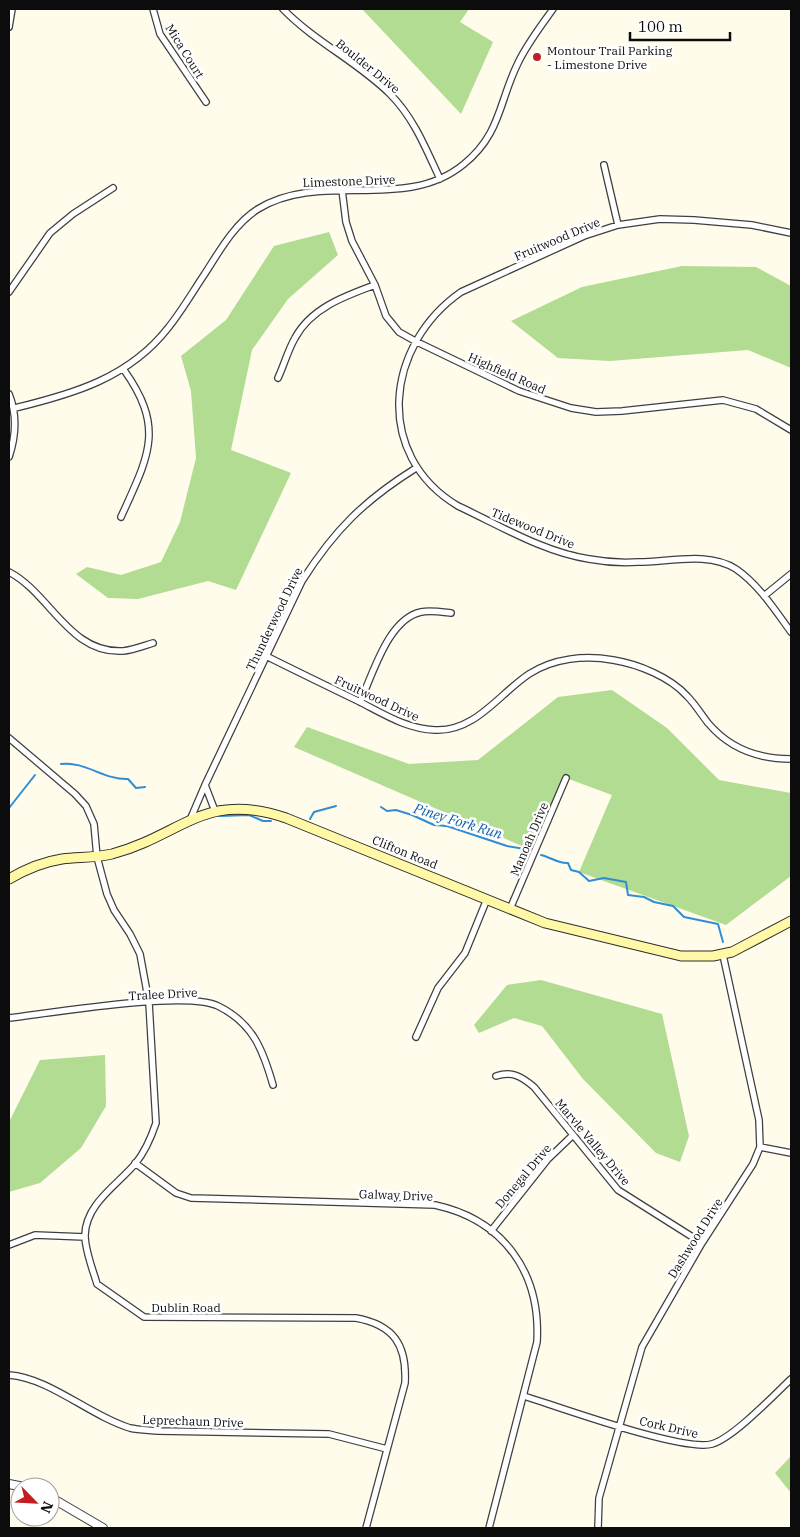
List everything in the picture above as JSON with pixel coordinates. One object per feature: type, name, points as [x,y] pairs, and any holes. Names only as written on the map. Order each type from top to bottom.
[{"type":"main road","name":"Clifton Road","points":[[9,879],[44,863],[97,857],[140,843],[190,820],[215,811],[238,808],[264,811],[565,929],[681,956],[724,955],[748,945],[791,921]]},
{"type":"street","points":[[9,27],[12,9]]},
{"type":"street","name":"Mica Court","points":[[154,9],[160,34],[206,102]]},
{"type":"street","name":"Boulder Drive","points":[[283,9],[319,40],[390,94],[405,111],[420,135],[440,179]]},
{"type":"street","name":"Limestone Drive","points":[[15,408],[63,397],[91,387],[124,370],[147,351],[168,329],[238,225],[256,210],[275,199],[299,192],[403,189],[440,179],[464,165],[482,147],[498,121],[518,63],[553,9]]},
{"type":"street","points":[[604,166],[618,225]]},
{"type":"street","points":[[9,292],[50,233],[73,214],[112,188]]},
{"type":"street","name":"Highfield Road","points":[[342,190],[346,222],[352,241],[375,285],[386,316],[399,332],[415,342],[519,391],[571,408],[596,412],[622,411],[723,400],[756,409],[791,430]]},
{"type":"street","name":"Fruitwood Drive","points":[[415,342],[431,318],[444,304],[462,292],[584,236],[618,225],[660,219],[694,220],[752,225],[791,233]]},
{"type":"street","points":[[278,378],[295,337],[308,320],[341,298],[375,285]]},
{"type":"street","name":"Tidewood Drive","points":[[415,342],[402,374],[398,400],[406,447],[416,468],[430,484],[451,502],[542,545],[566,554],[614,562],[704,559],[720,562],[735,569],[764,596],[791,632]]},
{"type":"street","points":[[121,517],[148,452],[150,428],[146,408],[137,388],[124,370]]},
{"type":"street","points":[[9,394],[15,408],[9,457]]},
{"type":"street","name":"Thunderwood Drive","points":[[190,820],[302,581],[321,551],[340,527],[366,504],[416,468]]},
{"type":"street","points":[[9,572],[32,589],[73,634],[89,643],[111,651],[124,651],[153,643]]},
{"type":"street","points":[[764,596],[791,574]]},
{"type":"street","points":[[360,702],[391,635],[399,624],[411,615],[422,612],[452,613]]},
{"type":"street","name":"Fruitwood Drive","points":[[266,656],[406,725],[421,729],[454,728],[482,712],[530,673],[565,659],[599,657],[617,661],[657,675],[672,684],[686,695],[722,737],[737,747],[755,754],[791,759]]},
{"type":"street","points":[[9,738],[64,784],[86,806],[94,824],[97,857],[107,894],[114,910],[130,934],[140,954],[149,1002],[156,1123],[151,1140],[135,1163],[97,1202],[88,1221],[85,1237],[34,1235],[9,1245]]},
{"type":"street","name":"Manoah Drive","points":[[510,909],[566,778]]},
{"type":"street","points":[[205,786],[215,811]]},
{"type":"street","points":[[416,1037],[438,988],[465,953],[487,900]]},
{"type":"street","name":"Dashwood Drive","points":[[598,1528],[599,1498],[642,1347],[702,1243],[754,1164],[760,1147],[759,1120],[724,955]]},
{"type":"street","name":"Tralee Drive","points":[[9,1018],[149,1002],[197,1000],[218,1006],[247,1027],[260,1044],[273,1085]]},
{"type":"street","name":"Marvle Valley Drive","points":[[496,1076],[507,1073],[521,1076],[534,1086],[618,1190],[702,1243]]},
{"type":"street","name":"Donegal Drive","points":[[491,1230],[548,1159],[572,1135]]},
{"type":"street","points":[[760,1147],[791,1153]]},
{"type":"street","name":"Galway Drive","points":[[135,1163],[176,1193],[191,1198],[435,1205],[456,1210],[491,1230],[506,1244],[528,1277],[538,1319],[537,1342],[524,1396],[492,1508],[489,1528]]},
{"type":"street","name":"Dublin Road","points":[[85,1237],[97,1284],[144,1317],[356,1318],[384,1327],[394,1336],[402,1349],[406,1366],[405,1383],[366,1528]]},
{"type":"street","name":"Leprechaun Drive","points":[[9,1374],[40,1384],[131,1428],[158,1431],[329,1434],[387,1449]]},
{"type":"street","name":"Cork Drive","points":[[524,1396],[619,1426],[699,1446],[713,1444],[728,1435],[791,1379]]},
{"type":"street","points":[[60,1503],[103,1528]]},
{"type":"green space","points":[[362,9],[469,9],[460,22],[493,42],[461,114]]},
{"type":"green space","points":[[329,232],[338,255],[288,299],[252,350],[231,450],[291,473],[236,590],[208,581],[138,599],[108,598],[76,574],[87,567],[121,575],[161,562],[180,522],[196,458],[191,391],[181,356],[226,320],[274,246]]},
{"type":"green space","points":[[682,266],[756,267],[791,286],[791,368],[748,350],[610,361],[558,358],[511,321],[582,287]]},
{"type":"green space","points":[[612,690],[667,728],[719,780],[791,793],[791,876],[726,925],[579,872],[612,795],[566,778],[531,850],[294,747],[307,727],[409,764],[478,760],[558,697]]},
{"type":"green space","points":[[541,980],[662,1014],[689,1136],[680,1162],[656,1153],[583,1079],[542,1026],[514,1018],[479,1033],[474,1025],[507,985]]},
{"type":"green space","points":[[105,1055],[106,1106],[81,1148],[40,1183],[9,1192],[9,1122],[40,1060]]},
{"type":"green space","points":[[791,1456],[791,1493],[775,1473]]},
{"type":"waterway","name":"Piney Fork Run","points":[[61,764],[78,765],[111,777],[128,779],[136,788],[145,787]]},
{"type":"waterway","name":"Piney Fork Run","points":[[9,808],[35,775]]},
{"type":"waterway","name":"Piney Fork Run","points":[[310,819],[314,812],[336,806]]},
{"type":"waterway","name":"Piney Fork Run","points":[[381,807],[387,811],[396,810],[434,825],[447,826],[507,846],[531,850]]},
{"type":"waterway","name":"Piney Fork Run","points":[[219,816],[249,815],[263,821],[271,821]]},
{"type":"waterway","points":[[541,855],[568,863],[571,870],[579,872],[589,881],[604,878],[626,882],[628,895],[644,897],[654,902],[673,906],[684,917],[718,924],[723,942]]},
{"type":"place","name":"Montour Trail Parking - Limestone Drive","points":[[537,57]]}]
